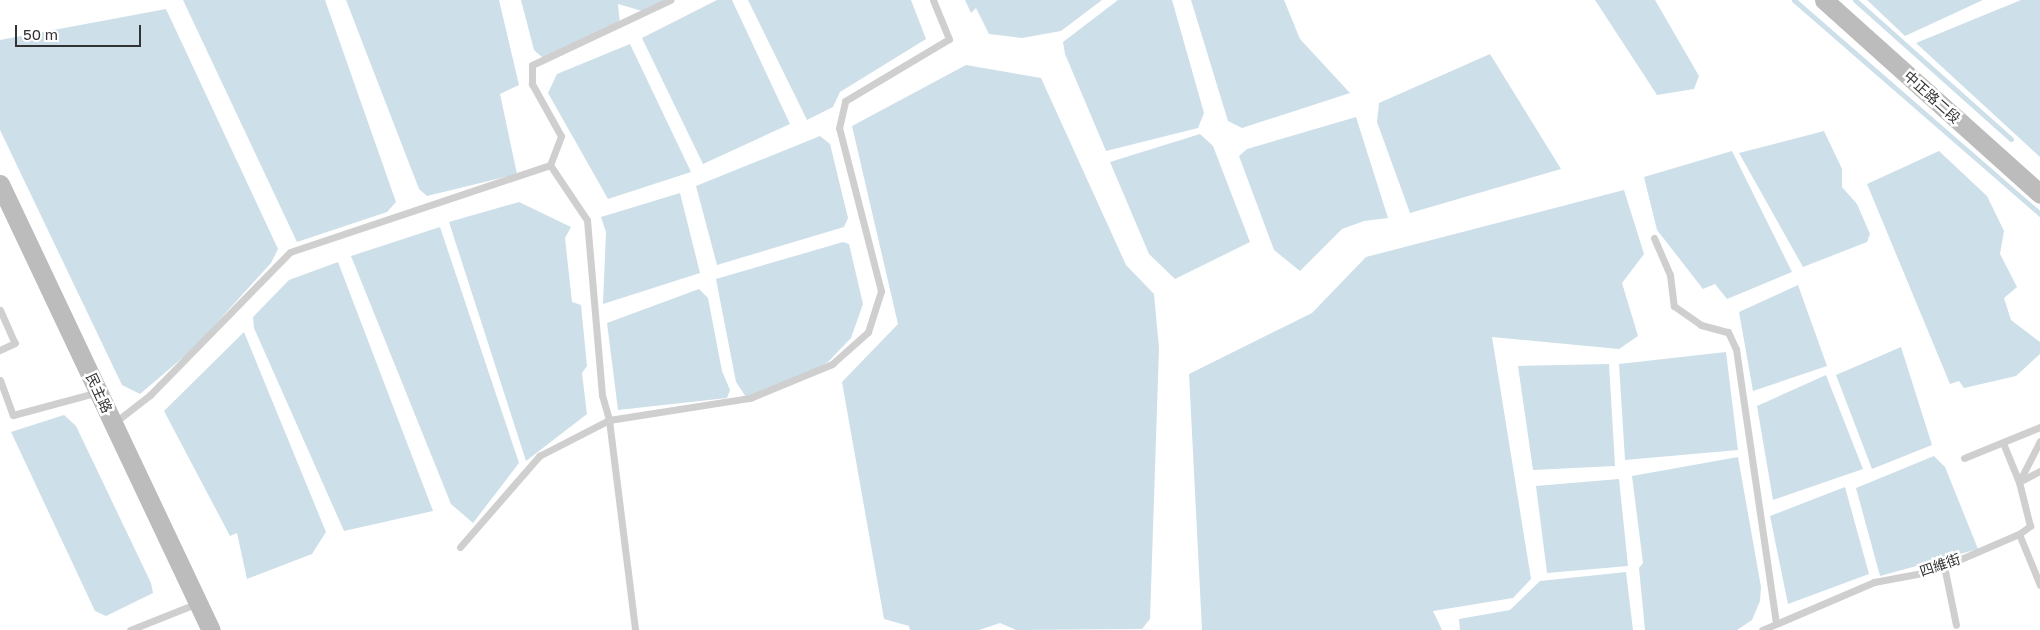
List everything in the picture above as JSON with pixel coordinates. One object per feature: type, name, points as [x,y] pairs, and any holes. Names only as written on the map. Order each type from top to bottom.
[{"type":"street","name":"中正路二段","points":[[1824,0],[2040,194]]},
{"type":"street","name":"民主路","points":[[3,196],[211,630]]},
{"type":"lane","points":[[550,165],[561,136],[532,84],[532,65],[670,0]]},
{"type":"lane","points":[[460,547],[539,456],[609,420],[750,398],[832,364],[868,332],[881,290],[839,128],[844,101],[949,39],[933,0]]},
{"type":"lane","points":[[550,165],[587,220],[602,395],[609,420],[635,630]]},
{"type":"lane","points":[[113,423],[150,395],[290,252],[550,165]]},
{"type":"lane","points":[[1654,238],[1670,275],[1674,306],[1701,326],[1728,332],[1736,349],[1776,622]]},
{"type":"lane","points":[[0,310],[15,343],[0,350]]},
{"type":"lane","points":[[0,380],[13,415],[98,392]]},
{"type":"lane","points":[[1964,458],[2040,427]]},
{"type":"lane","points":[[2019,482],[2040,441]]},
{"type":"lane","points":[[2004,443],[2019,482],[2030,526],[2019,534],[2040,585]]},
{"type":"lane","points":[[2019,482],[2040,471]]},
{"type":"lane","name":"四維街","points":[[1762,630],[1776,622],[1874,582],[1944,566],[2019,534]]},
{"type":"lane","points":[[1944,566],[1956,625]]},
{"type":"lane","points":[[130,630],[198,603]]},
{"type":"water","points":[[183,0],[325,0],[396,202],[387,212],[297,242]]},
{"type":"water","points":[[346,0],[499,0],[519,85],[500,94],[517,174],[427,196],[419,189]]},
{"type":"water","points":[[521,0],[665,0],[642,11],[618,4],[620,24],[543,58],[534,50]]},
{"type":"water","points":[[717,0],[732,0],[790,124],[703,164],[642,38]]},
{"type":"water","points":[[748,0],[911,0],[926,39],[840,92],[833,107],[807,120]]},
{"type":"water","points":[[965,0],[1102,0],[1061,31],[1022,38],[989,34],[976,8],[971,13]]},
{"type":"water","points":[[1118,0],[1172,0],[1204,113],[1198,128],[1106,151],[1065,54],[1063,42]]},
{"type":"water","points":[[1191,0],[1284,0],[1300,39],[1350,93],[1242,128],[1228,121]]},
{"type":"water","points":[[1595,0],[1655,0],[1699,76],[1694,89],[1657,95]]},
{"type":"water","points":[[1867,0],[1983,0],[1905,36]]},
{"type":"water","points":[[2021,0],[2040,0],[2040,157],[1916,43]]},
{"type":"water","points":[[166,9],[278,249],[271,263],[194,348],[140,394],[122,385],[0,130],[0,40]]},
{"type":"water","points":[[630,44],[691,172],[608,199],[548,93],[557,74]]},
{"type":"water","points":[[1490,54],[1561,169],[1410,213],[1377,122],[1379,103]]},
{"type":"water","points":[[966,65],[1041,78],[1126,265],[1154,294],[1159,348],[1150,619],[1142,629],[1016,630],[1000,623],[979,630],[910,630],[909,626],[884,619],[842,382],[898,324],[852,126]]},
{"type":"water","points":[[1356,117],[1388,218],[1364,221],[1342,229],[1300,271],[1274,250],[1239,156],[1247,149]]},
{"type":"water","points":[[1824,131],[1842,169],[1842,187],[1857,204],[1870,234],[1867,242],[1803,267],[1739,153]]},
{"type":"water","points":[[1200,134],[1213,146],[1250,242],[1175,279],[1149,254],[1110,162]]},
{"type":"water","points":[[820,136],[830,144],[848,218],[844,227],[717,265],[696,186]]},
{"type":"water","points":[[1732,151],[1792,272],[1727,299],[1715,284],[1703,289],[1657,230],[1644,177]]},
{"type":"water","points":[[1939,151],[1987,196],[2004,231],[2000,254],[2017,287],[2004,298],[2011,320],[2040,342],[2040,354],[2016,376],[1964,388],[1959,381],[1950,384],[1867,184]]},
{"type":"water","points":[[1624,190],[1644,254],[1622,283],[1638,336],[1619,349],[1492,337],[1531,579],[1513,598],[1433,611],[1442,630],[1202,630],[1189,374],[1312,313],[1366,257]]},
{"type":"water","points":[[680,193],[700,273],[603,304],[606,232],[601,217]]},
{"type":"water","points":[[519,202],[571,227],[565,238],[572,302],[581,305],[587,366],[582,373],[587,414],[526,461],[449,222]]},
{"type":"water","points":[[440,227],[519,463],[473,523],[451,504],[351,256]]},
{"type":"water","points":[[843,242],[849,244],[863,304],[851,338],[828,362],[774,391],[746,397],[736,382],[716,279]]},
{"type":"water","points":[[338,262],[433,511],[344,531],[254,328],[253,317],[289,280]]},
{"type":"water","points":[[1798,285],[1827,366],[1753,391],[1739,312]]},
{"type":"water","points":[[699,289],[708,298],[722,371],[730,390],[727,398],[618,410],[607,323]]},
{"type":"water","points":[[244,332],[326,532],[312,554],[247,579],[237,533],[230,536],[164,411]]},
{"type":"water","points":[[1901,347],[1932,445],[1872,469],[1836,375]]},
{"type":"water","points":[[1726,352],[1738,450],[1625,460],[1619,364]]},
{"type":"water","points":[[1609,364],[1615,466],[1533,470],[1518,366]]},
{"type":"water","points":[[1826,375],[1863,469],[1773,500],[1757,406]]},
{"type":"water","points":[[64,415],[76,426],[151,583],[153,593],[106,616],[95,611],[11,432]]},
{"type":"water","points":[[1934,456],[1945,467],[1978,549],[1880,576],[1856,488]]},
{"type":"water","points":[[1738,457],[1761,587],[1760,601],[1752,620],[1737,630],[1645,630],[1639,568],[1643,563],[1632,476]]},
{"type":"water","points":[[1619,479],[1628,566],[1547,573],[1536,486]]},
{"type":"water","points":[[1845,487],[1869,574],[1788,604],[1770,516]]},
{"type":"water","points":[[1626,572],[1633,630],[1460,630],[1459,619],[1510,610],[1540,581]]},
{"type":"waterway","points":[[1794,0],[2040,214]]},
{"type":"waterway","points":[[1855,0],[2011,139]]}]
